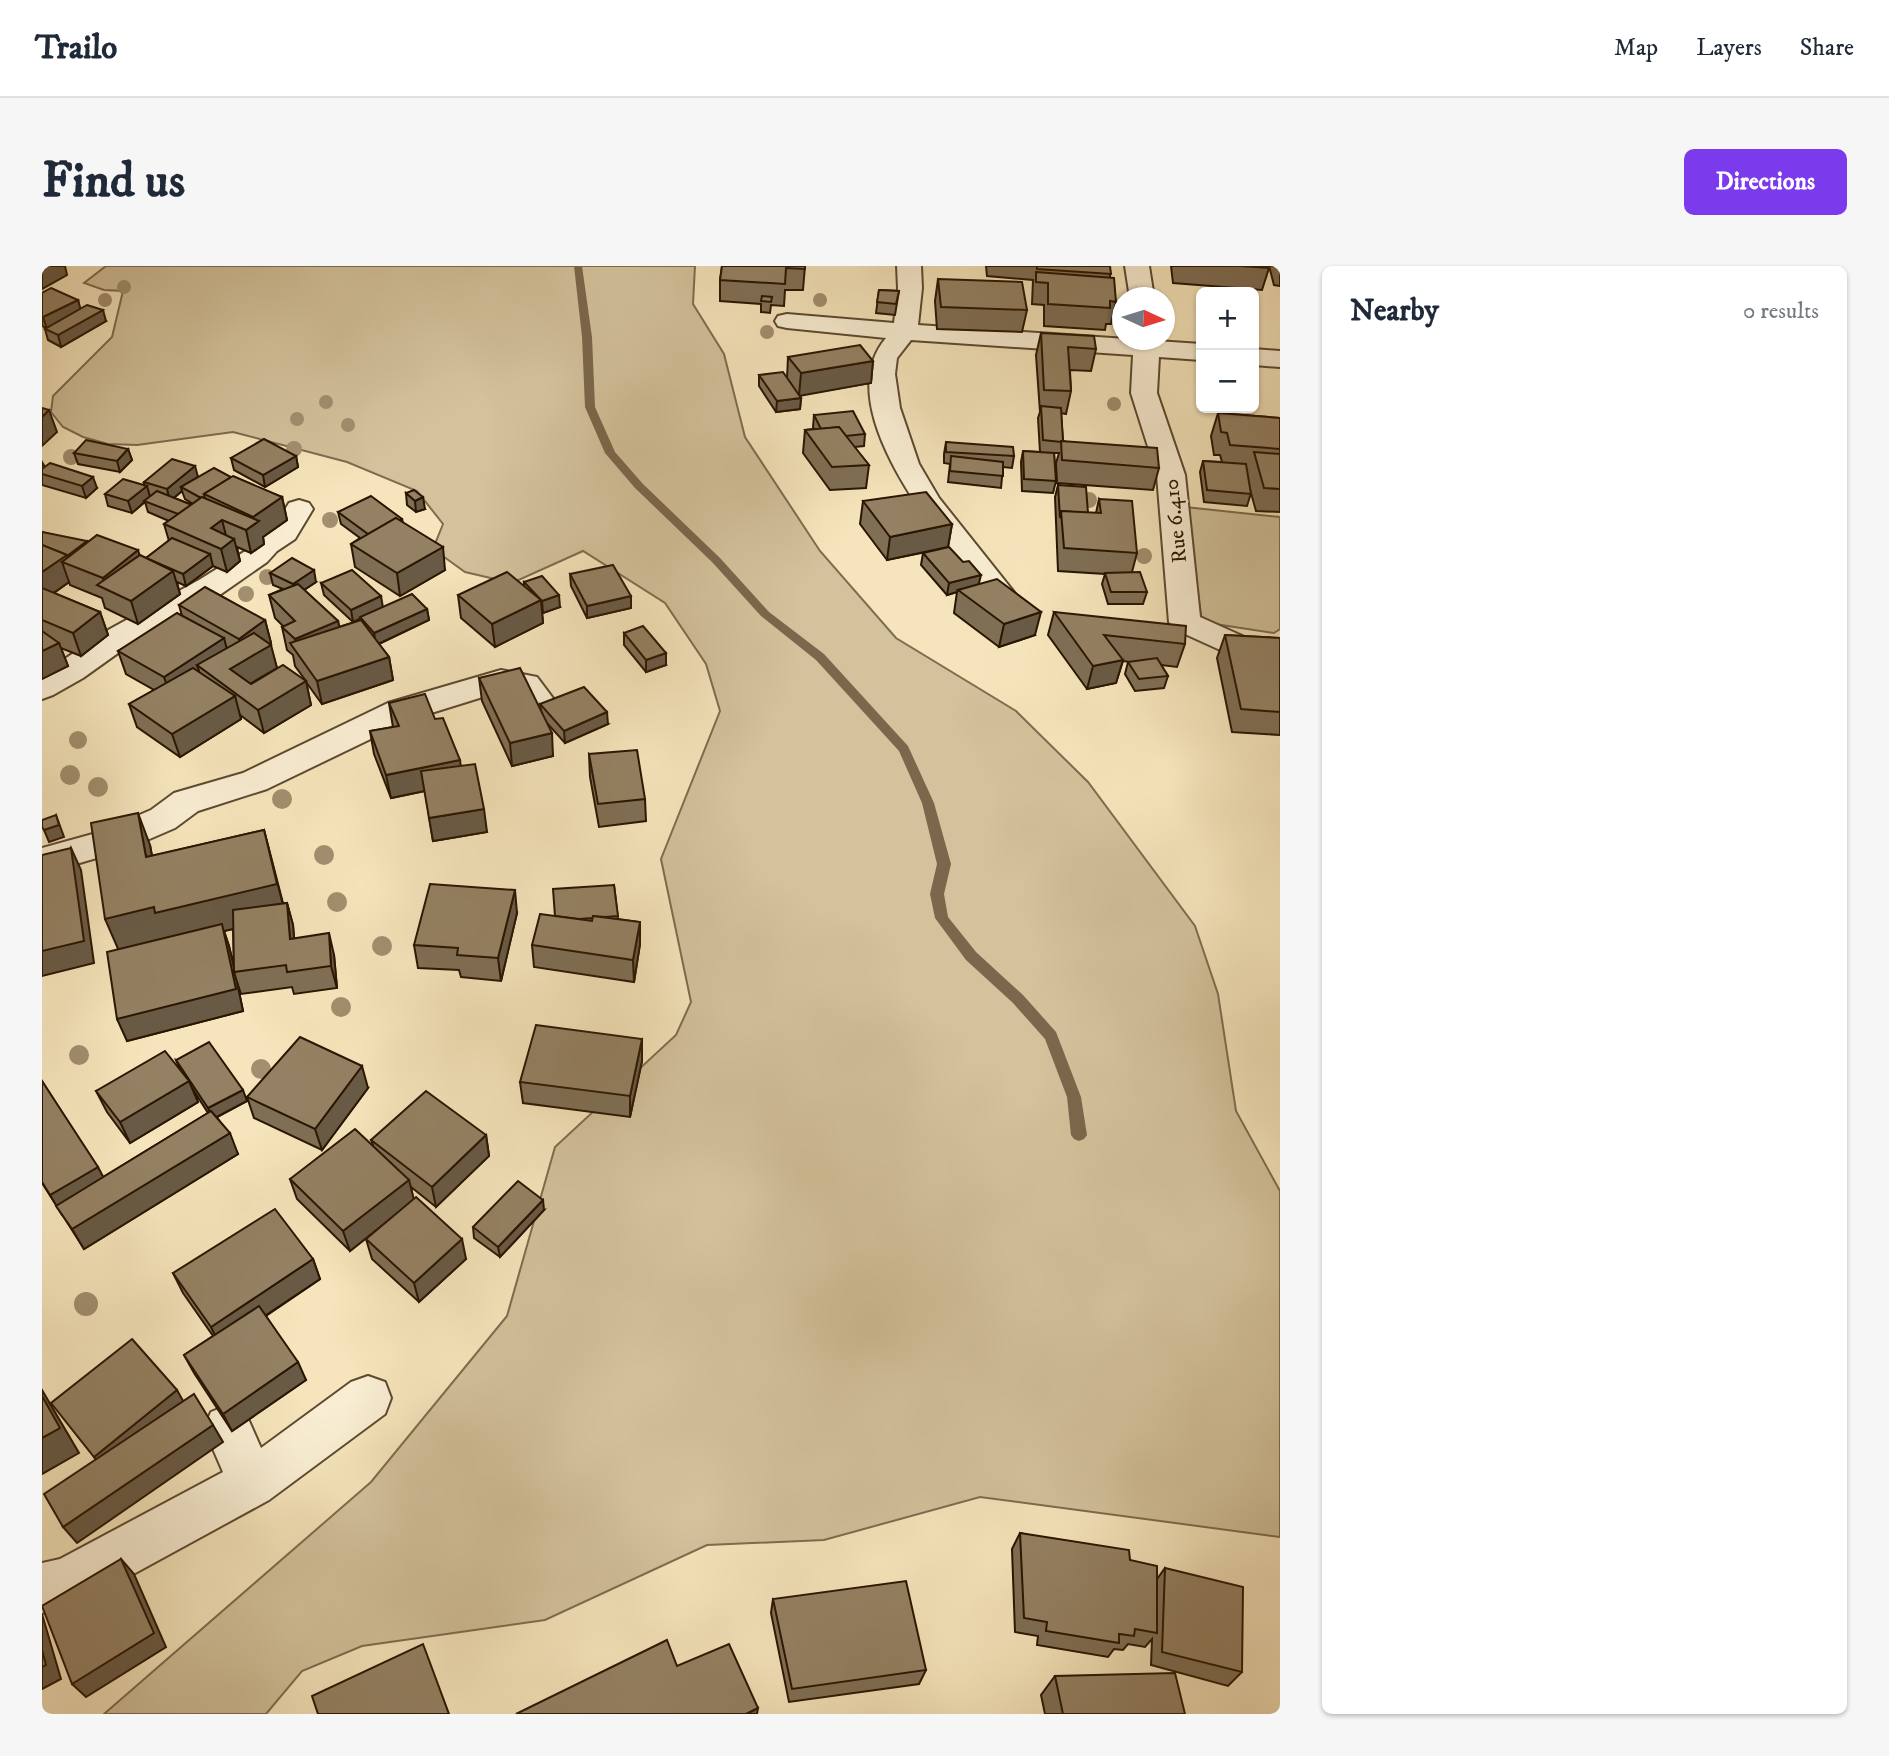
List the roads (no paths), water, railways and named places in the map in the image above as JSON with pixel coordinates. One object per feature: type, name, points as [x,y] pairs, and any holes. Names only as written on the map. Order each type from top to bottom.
[{"type":"street","points":[[909,266],[910,288],[905,332],[883,360],[880,377],[885,406],[917,487],[1006,601]]},
{"type":"street","points":[[1137,266],[1140,287]]},
{"type":"street","points":[[788,320],[905,332],[1112,341]]},
{"type":"street","points":[[1175,348],[1196,351]]},
{"type":"street","name":"Rue 6.410","points":[[1146,350],[1144,393],[1171,475],[1185,622],[1262,657]]},
{"type":"street","points":[[1259,357],[1280,359]]},
{"type":"street","points":[[42,688],[72,671],[121,636],[211,587],[257,556],[267,545],[285,533],[299,509]]},
{"type":"street","points":[[42,860],[111,841],[163,819],[186,802],[255,781],[400,711],[501,680],[526,684],[539,701]]},
{"type":"street","points":[[42,1588],[66,1583],[252,1483],[368,1398]]},
{"type":"street","points":[[228,1428],[252,1483]]},
{"type":"waterway","points":[[578,266],[587,337],[590,407],[610,453],[639,486],[716,560],[765,614],[820,657],[904,749],[928,803],[944,864],[937,894],[942,918],[971,956],[1018,999],[1051,1036],[1074,1097],[1079,1135]]}]
